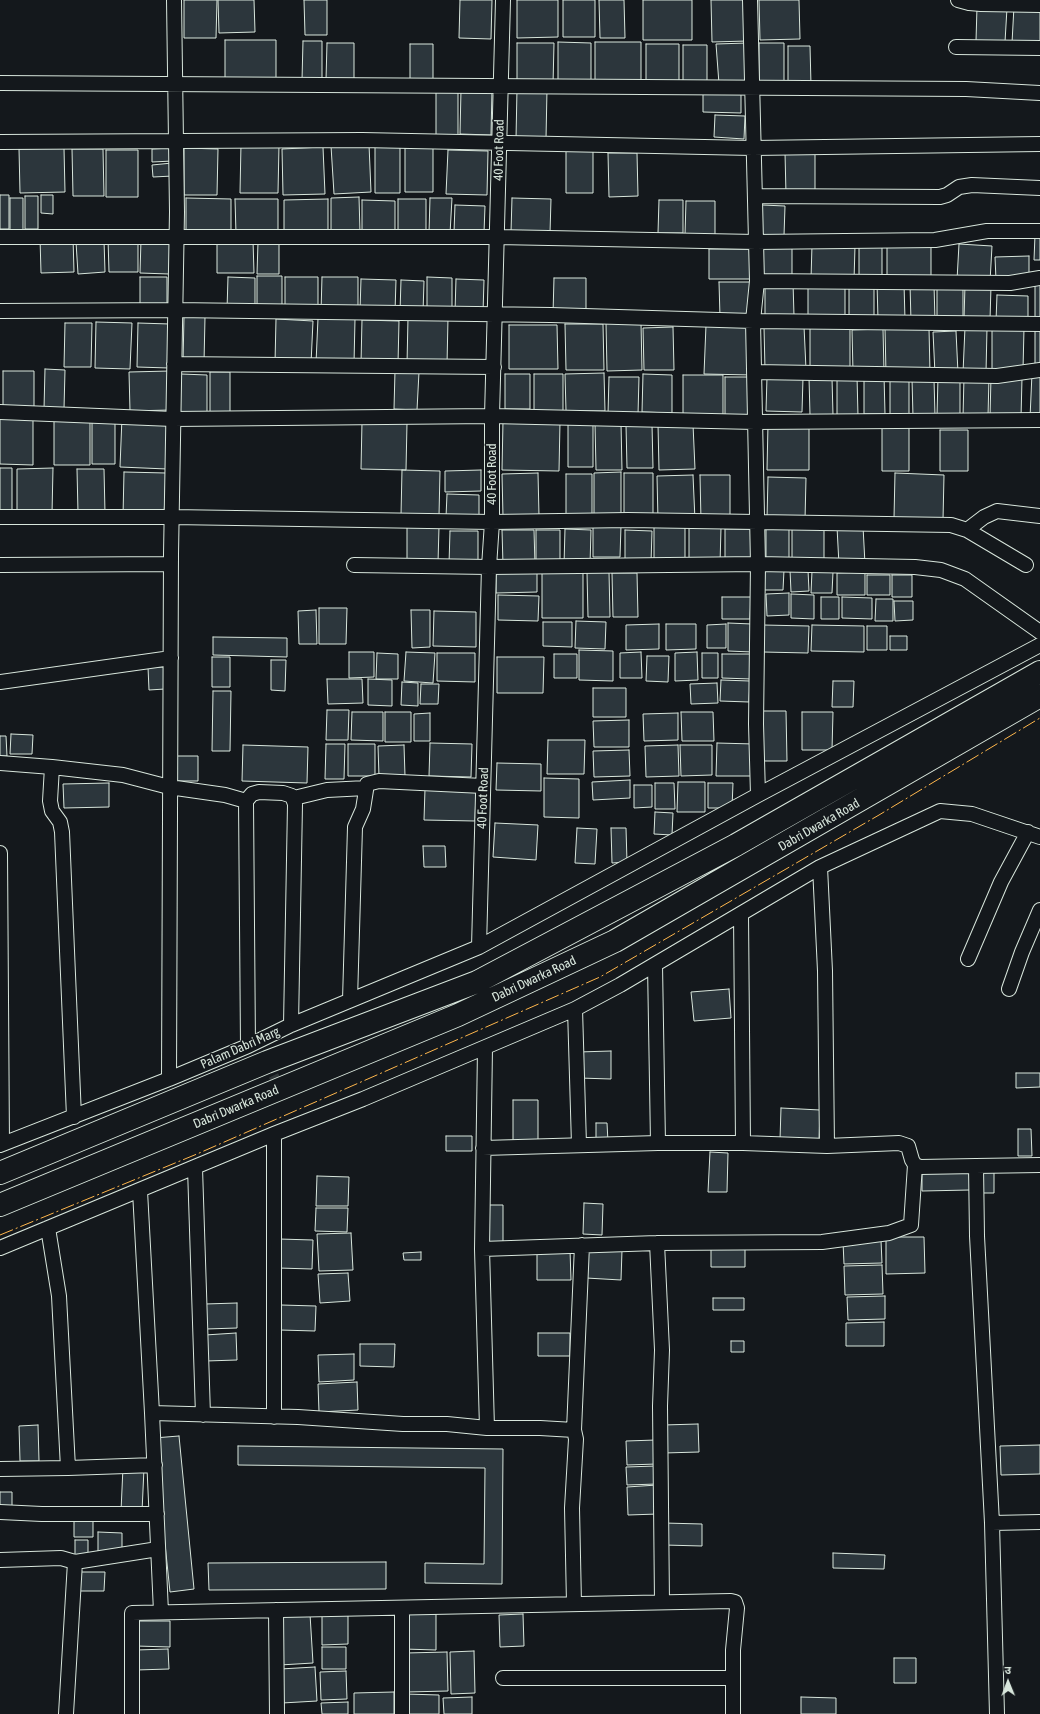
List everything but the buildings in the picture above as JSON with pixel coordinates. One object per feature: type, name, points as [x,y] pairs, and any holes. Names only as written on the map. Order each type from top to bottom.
[{"type":"main road","name":"Dabri Dwarka Road","points":[[0,1173],[267,1062],[477,982],[736,845],[1040,672]]},
{"type":"main road","name":"Dabri Dwarka Road","points":[[0,1205],[458,1015],[615,941],[1040,696]]},
{"type":"street","points":[[169,1079],[171,564],[177,237],[174,0]]},
{"type":"street","name":"40 Foot Road","points":[[479,948],[489,567],[492,522],[492,416],[503,0]]},
{"type":"street","points":[[750,0],[757,281],[753,321],[758,564],[756,724],[758,795]]},
{"type":"street","points":[[958,0],[968,3],[981,4],[1040,4]]},
{"type":"street","points":[[956,47],[1040,48]]},
{"type":"street","points":[[0,83],[966,89],[1040,93]]},
{"type":"street","points":[[0,142],[362,140],[753,148],[1040,144]]},
{"type":"street","points":[[755,196],[940,197],[947,195],[959,187],[972,185],[1040,188]]},
{"type":"street","points":[[0,237],[497,237],[756,242],[935,240],[987,231],[1040,231]]},
{"type":"street","points":[[757,281],[1010,283],[1040,278]]},
{"type":"street","points":[[0,311],[175,310],[753,321],[1040,324]]},
{"type":"street","points":[[174,364],[494,367]]},
{"type":"street","points":[[755,372],[997,376],[1040,370]]},
{"type":"street","points":[[0,412],[173,419],[492,416],[755,422],[1040,420]]},
{"type":"street","points":[[967,530],[984,517],[997,511],[1040,516]]},
{"type":"street","points":[[0,517],[172,517],[492,522],[628,520],[951,525],[967,530],[1026,565]]},
{"type":"street","points":[[0,565],[171,564]]},
{"type":"street","points":[[354,565],[489,567],[758,564],[915,567],[941,570],[965,579],[1040,632]]},
{"type":"street","name":"Palam Dabri Marg","points":[[1,1145],[169,1079],[248,1046],[291,1025],[350,1000],[479,948],[758,795],[1040,645]]},
{"type":"street","points":[[0,682],[171,658]]},
{"type":"street","points":[[0,763],[122,775],[169,787],[225,795],[246,801]]},
{"type":"street","points":[[52,767],[50,801],[52,811],[60,822],[62,832],[74,1117]]},
{"type":"street","points":[[350,1000],[355,827],[363,809],[366,788],[370,783],[379,782],[483,786]]},
{"type":"street","points":[[294,798],[327,790],[366,788]]},
{"type":"street","points":[[248,1046],[246,801],[252,794],[258,792],[283,793],[292,796],[296,804],[291,1025]]},
{"type":"street","points":[[0,1248],[274,1134],[363,1100],[574,1009],[655,965],[820,867],[940,811],[972,814],[1034,835],[1001,882],[968,958]]},
{"type":"street","points":[[0,853],[1,1145]]},
{"type":"street","points":[[820,867],[825,971],[827,1146]]},
{"type":"street","points":[[1009,989],[1022,952],[1040,910]]},
{"type":"street","points":[[741,914],[743,1143]]},
{"type":"street","points":[[655,965],[658,1143]]},
{"type":"street","points":[[574,1009],[579,1145]]},
{"type":"street","points":[[485,1048],[482,1249],[487,1428]]},
{"type":"street","points":[[274,1134],[274,1418]]},
{"type":"street","points":[[482,1249],[657,1242],[822,1242],[889,1233],[911,1225],[915,1165],[908,1146],[904,1144],[827,1146],[743,1143],[658,1143],[483,1148]]},
{"type":"street","points":[[915,1165],[1040,1166]]},
{"type":"street","points":[[976,1166],[978,1252],[992,1523],[997,1714]]},
{"type":"street","points":[[195,1168],[203,1415]]},
{"type":"street","points":[[140,1191],[161,1612]]},
{"type":"street","points":[[48,1228],[59,1296],[68,1468]]},
{"type":"street","points":[[657,1242],[662,1350],[660,1406],[662,1602]]},
{"type":"street","points":[[574,1604],[572,1508],[576,1439],[574,1430],[582,1245]]},
{"type":"street","points":[[152,1413],[274,1418],[298,1417],[402,1424],[447,1424],[487,1428],[540,1428],[574,1430]]},
{"type":"street","points":[[0,1469],[68,1468],[154,1464]]},
{"type":"street","points":[[0,1512],[42,1514],[157,1514]]},
{"type":"street","points":[[992,1523],[1040,1522]]},
{"type":"street","points":[[0,1560],[61,1558],[75,1562],[158,1549]]},
{"type":"street","points":[[66,1714],[75,1562]]},
{"type":"street","points":[[132,1714],[132,1613],[731,1601],[735,1602],[737,1608],[733,1650],[733,1714]]},
{"type":"street","points":[[402,1608],[402,1714]]},
{"type":"street","points":[[276,1610],[277,1714]]},
{"type":"street","points":[[503,1678],[732,1678]]},
{"type":"tunnel","points":[[267,1062],[280,1089]]},
{"type":"power","points":[[0,1235],[197,1154],[600,977],[879,815],[1040,718]]}]
